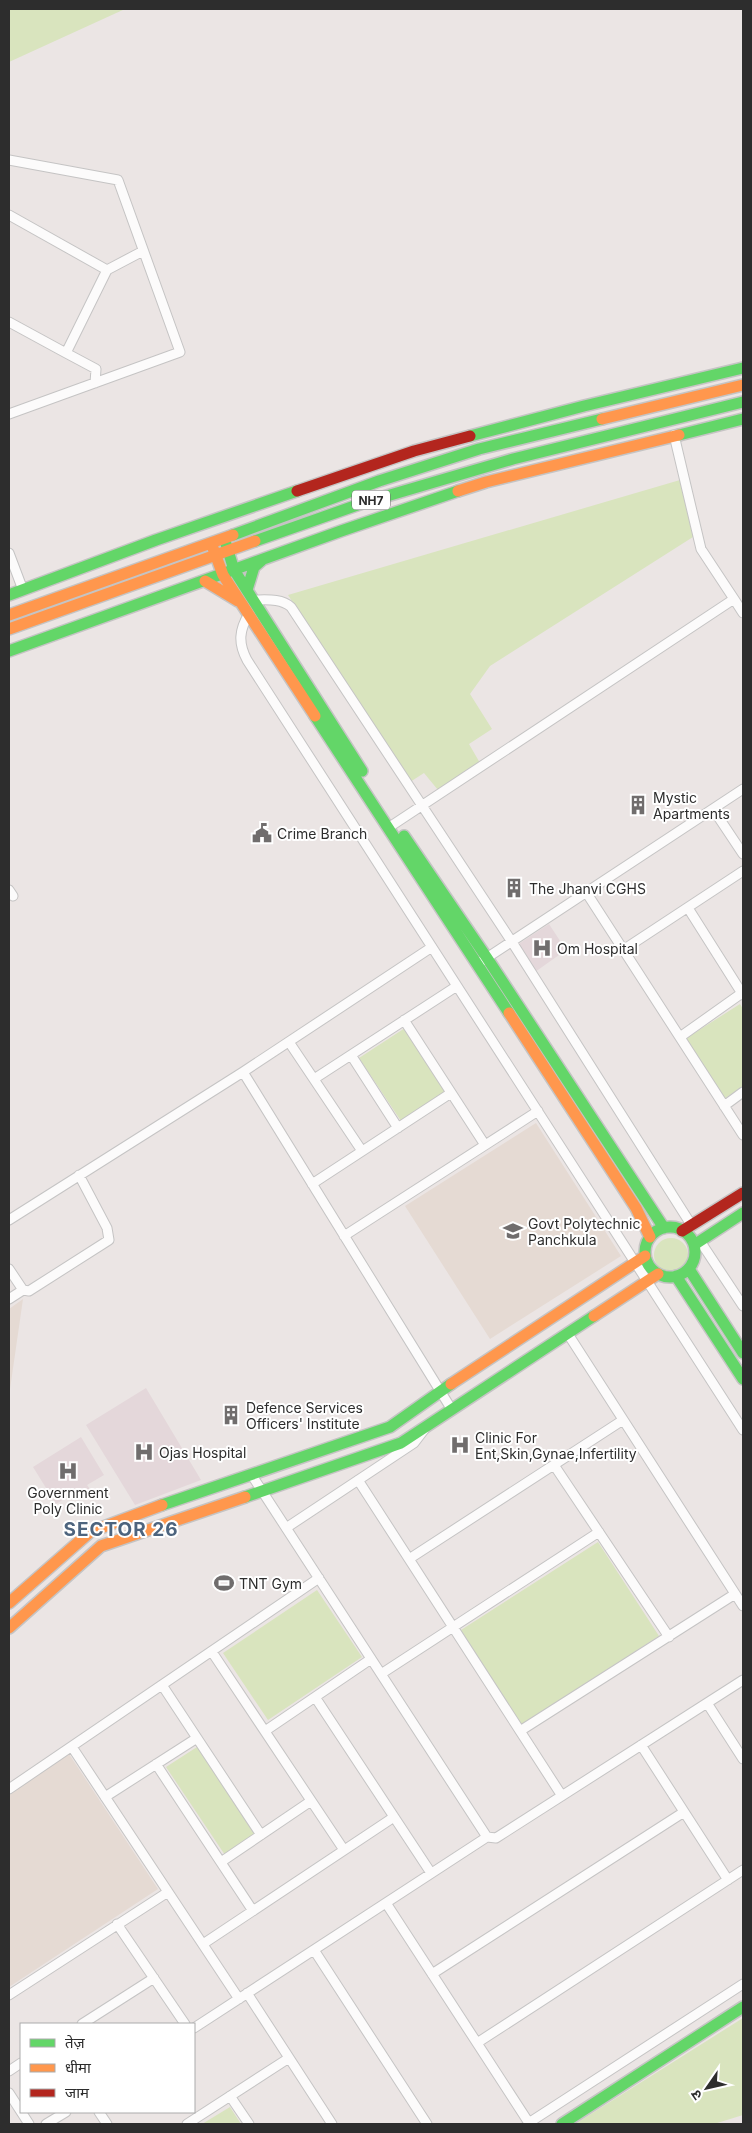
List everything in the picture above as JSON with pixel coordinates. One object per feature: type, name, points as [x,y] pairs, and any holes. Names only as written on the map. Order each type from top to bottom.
[{"type":"main road","points":[[9,595],[156,540],[414,451],[584,406],[743,368]]},
{"type":"main road","name":"NH7","points":[[9,614],[379,481],[479,449],[743,385]]},
{"type":"main road","name":"NH7","points":[[9,629],[363,503],[513,459],[743,402]]},
{"type":"main road","points":[[9,651],[222,575],[264,558],[486,482],[743,419]]},
{"type":"main road","points":[[224,537],[234,570],[248,598],[477,965],[636,1208],[650,1237]]},
{"type":"main road","points":[[211,542],[222,575],[248,598]]},
{"type":"main road","points":[[264,558],[254,567],[248,598],[249,614],[391,825],[487,958],[664,1228]]},
{"type":"main road","points":[[205,581],[248,598]]},
{"type":"main road","points":[[743,1193],[687,1228],[664,1228],[656,1231],[650,1237],[645,1249],[645,1256],[652,1269],[658,1274],[670,1277],[676,1276],[689,1269],[697,1243],[743,1213]]},
{"type":"main road","points":[[687,1228],[692,1240],[697,1243]]},
{"type":"main road","points":[[9,1603],[90,1532],[195,1492],[390,1427],[645,1256]]},
{"type":"main road","points":[[689,1269],[743,1353]]},
{"type":"main road","points":[[9,1628],[100,1546],[401,1443],[658,1274]]},
{"type":"main road","points":[[676,1276],[743,1379]]},
{"type":"main road","points":[[562,2124],[743,2006]]},
{"type":"street","points":[[9,160],[118,180],[180,352],[9,414]]},
{"type":"street","points":[[9,215],[107,270]]},
{"type":"street","points":[[66,353],[107,270],[143,251]]},
{"type":"street","points":[[9,322],[96,369],[95,383]]},
{"type":"street","points":[[674,435],[701,549],[743,613]]},
{"type":"street","points":[[9,553],[23,590]]},
{"type":"street","points":[[248,598],[278,600],[286,602],[291,607],[512,942],[687,1228]]},
{"type":"street","points":[[391,825],[734,599]]},
{"type":"street","points":[[249,614],[240,634],[241,648],[247,660],[743,1430]]},
{"type":"street","points":[[477,965],[743,790]]},
{"type":"street","points":[[713,809],[743,854]]},
{"type":"street","points":[[623,950],[743,872]]},
{"type":"street","points":[[586,892],[743,1135]]},
{"type":"street","points":[[680,1037],[742,994],[688,908]]},
{"type":"street","points":[[9,1220],[243,1072],[432,947]]},
{"type":"street","points":[[314,1079],[457,986]]},
{"type":"street","points":[[404,1020],[485,1145]]},
{"type":"street","points":[[289,1042],[362,1151]]},
{"type":"street","points":[[351,1055],[398,1128]]},
{"type":"street","points":[[243,1072],[452,1410]]},
{"type":"street","points":[[312,1184],[451,1092]]},
{"type":"street","points":[[724,1106],[743,1092]]},
{"type":"street","points":[[344,1236],[538,1111]]},
{"type":"street","points":[[9,1299],[23,1290],[29,1291],[109,1240],[107,1228],[80,1176]]},
{"type":"street","points":[[697,1243],[743,1306]]},
{"type":"street","points":[[9,1269],[23,1290]]},
{"type":"street","points":[[568,1334],[743,1606]]},
{"type":"street","points":[[409,1559],[623,1420]]},
{"type":"street","points":[[286,1528],[414,1443],[427,1426]]},
{"type":"street","points":[[554,1465],[668,1637]]},
{"type":"street","points":[[251,1474],[487,1837]]},
{"type":"street","points":[[358,1480],[562,1796]]},
{"type":"street","points":[[381,1674],[599,1532]]},
{"type":"street","points":[[9,1789],[319,1578]]},
{"type":"street","points":[[520,1731],[735,1594]]},
{"type":"street","points":[[212,1652],[344,1850]]},
{"type":"street","points":[[265,1731],[371,1659]]},
{"type":"street","points":[[195,2027],[487,1837],[496,1838],[743,1680]]},
{"type":"street","points":[[162,1685],[261,1835]]},
{"type":"street","points":[[315,1697],[432,1873]]},
{"type":"street","points":[[707,1703],[743,1759]]},
{"type":"street","points":[[105,1798],[197,1738]]},
{"type":"street","points":[[641,1746],[728,1880]]},
{"type":"street","points":[[72,1747],[203,1944],[289,2058],[332,2124]]},
{"type":"street","points":[[156,1764],[253,1911]]},
{"type":"street","points":[[221,1862],[311,1801]]},
{"type":"street","points":[[432,1974],[684,1812]]},
{"type":"street","points":[[203,1944],[394,1817]]},
{"type":"street","points":[[477,2043],[743,1870]]},
{"type":"street","points":[[9,1995],[168,1892]]},
{"type":"street","points":[[386,1903],[528,2124],[743,1984]]},
{"type":"street","points":[[117,1924],[184,2023]]},
{"type":"street","points":[[314,1950],[427,2124]]},
{"type":"street","points":[[84,2023],[154,1978]]},
{"type":"street","points":[[190,2123],[289,2058]]},
{"type":"street","points":[[9,2071],[20,2064]]},
{"type":"street","points":[[9,2093],[20,2110]]},
{"type":"street","points":[[230,2096],[249,2124]]},
{"type":"street","points":[[22,2113],[29,2124]]},
{"type":"street","points":[[46,2124],[64,2113]]},
{"type":"street","points":[[100,2113],[108,2124]]},
{"type":"shaded area","name":"Om Hospital","points":[[549,924],[566,950],[535,972],[517,945]]},
{"type":"shaded area","name":"Govt Polytechnic Panchkula","points":[[536,1123],[621,1256],[490,1339],[405,1206]]},
{"type":"shaded area","points":[[23,1299],[9,1396],[9,1309]]},
{"type":"shaded area","name":"Ojas Hospital","points":[[146,1388],[201,1480],[135,1505],[86,1425]]},
{"type":"shaded area","name":"Government Poly Clinic","points":[[81,1437],[104,1475],[87,1485],[93,1493],[82,1499],[77,1491],[56,1504],[33,1467]]},
{"type":"shaded area","points":[[69,1754],[158,1889],[9,1987],[9,1794]]},
{"type":"green space","points":[[9,9],[125,9],[9,62]]},
{"type":"green space","points":[[680,480],[693,537],[490,666],[470,694],[492,729],[469,744],[480,763],[438,790],[424,773],[410,782],[288,595]]},
{"type":"green space","points":[[740,1004],[743,1009],[743,1086],[724,1099],[685,1039]]},
{"type":"green space","points":[[405,1028],[446,1092],[401,1121],[359,1058]]},
{"type":"green space","points":[[671,1238],[678,1239],[683,1243],[687,1248],[687,1262],[683,1267],[678,1271],[671,1272],[664,1271],[659,1267],[655,1262],[654,1255],[655,1248],[659,1243],[664,1239]]},
{"type":"green space","points":[[598,1542],[659,1636],[521,1725],[461,1630]]},
{"type":"green space","points":[[317,1590],[362,1657],[268,1720],[223,1653]]},
{"type":"green space","points":[[197,1747],[255,1834],[225,1855],[166,1767]]},
{"type":"green space","points":[[743,2018],[743,2115],[714,2124],[575,2124]]},
{"type":"green space","points":[[230,2107],[241,2124],[202,2124]]},
{"type":"traffic: fast","points":[[470,436],[584,406],[743,368]]},
{"type":"traffic: fast","points":[[255,541],[363,503],[513,459],[743,402]]},
{"type":"traffic: fast","points":[[233,535],[379,481],[479,449],[602,419]]},
{"type":"traffic: fast","points":[[679,435],[743,419]]},
{"type":"traffic: fast","points":[[9,595],[156,540],[297,491]]},
{"type":"traffic: fast","points":[[9,651],[341,531],[458,491]]},
{"type":"traffic: fast","points":[[226,544],[234,570],[362,771]]},
{"type":"traffic: fast","points":[[247,590],[254,567],[262,560]]},
{"type":"traffic: fast","points":[[315,716],[509,1013]]},
{"type":"traffic: fast","points":[[404,836],[487,958],[664,1228]]},
{"type":"traffic: fast","points":[[694,1245],[743,1213]]},
{"type":"traffic: fast","points":[[670,1227],[688,1234],[695,1252],[688,1270],[670,1277],[652,1270],[645,1252],[652,1234],[670,1227]]},
{"type":"traffic: fast","points":[[689,1269],[743,1353]]},
{"type":"traffic: fast","points":[[676,1276],[743,1379]]},
{"type":"traffic: fast","points":[[245,1497],[401,1443],[594,1316]]},
{"type":"traffic: fast","points":[[162,1505],[390,1427],[451,1384]]},
{"type":"traffic: fast","points":[[562,2124],[743,2007]]},
{"type":"traffic: slow","points":[[602,419],[743,385]]},
{"type":"traffic: slow","points":[[458,491],[486,482],[679,435]]},
{"type":"traffic: slow","points":[[9,615],[233,535]]},
{"type":"traffic: slow","points":[[9,629],[255,541]]},
{"type":"traffic: slow","points":[[213,548],[223,575],[315,716]]},
{"type":"traffic: slow","points":[[205,581],[238,601]]},
{"type":"traffic: slow","points":[[509,1013],[636,1208],[650,1237]]},
{"type":"traffic: slow","points":[[451,1384],[645,1256]]},
{"type":"traffic: slow","points":[[594,1316],[658,1274]]},
{"type":"traffic: slow","points":[[9,1628],[101,1546],[245,1497]]},
{"type":"traffic: slow","points":[[9,1603],[90,1532],[162,1505]]},
{"type":"traffic: jam","points":[[297,491],[414,451],[470,436]]},
{"type":"traffic: jam","points":[[682,1231],[743,1193]]},
{"type":"place","name":"Mystic Apartments","points":[[638,805]]},
{"type":"place","name":"Crime Branch","points":[[262,833]]},
{"type":"place","name":"The Jhanvi CGHS","points":[[514,888]]},
{"type":"place","name":"Om Hospital","points":[[542,948]]},
{"type":"place","name":"Govt Polytechnic Panchkula","points":[[513,1231]]},
{"type":"place","name":"Defence Services Officers' Institute","points":[[231,1415]]},
{"type":"place","name":"Clinic For Ent,Skin,Gynae,Infertility","points":[[460,1445]]},
{"type":"place","name":"Ojas Hospital","points":[[144,1452]]},
{"type":"place","name":"Government Poly Clinic","points":[[68,1471]]},
{"type":"place","name":"TNT Gym","points":[[224,1583]]},
{"type":"district","name":"SECTOR 26","points":[[121,1529]]}]
